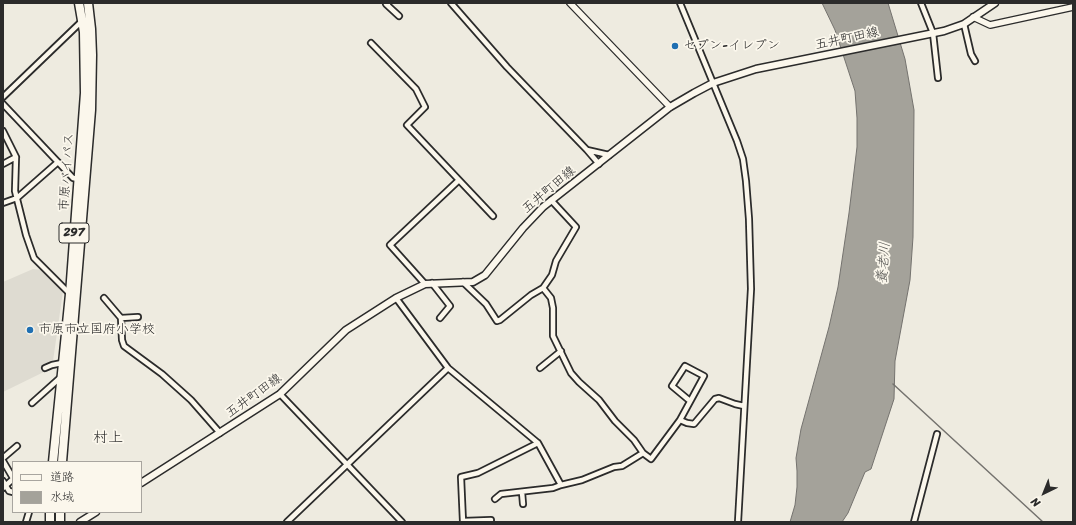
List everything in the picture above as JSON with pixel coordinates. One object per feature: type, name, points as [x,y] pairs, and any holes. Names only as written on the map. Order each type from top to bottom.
[{"type":"highway","name":"市原バイパス","points":[[53,461],[70,294],[85,94],[85,59],[79,3]]},
{"type":"highway","name":"市原バイパス","points":[[62,461],[91,110],[92,55],[88,3]]},
{"type":"main road","name":"五井町田線","points":[[142,482],[280,394],[346,330],[396,298],[428,284],[473,282],[485,275],[523,228],[551,200],[670,107],[713,83],[756,69],[944,31],[964,24],[995,3]]},
{"type":"main road","points":[[80,522],[94,513]]},
{"type":"street","points":[[388,3],[386,4],[399,16]]},
{"type":"street","points":[[450,3],[507,67],[599,164]]},
{"type":"street","points":[[570,3],[670,107]]},
{"type":"street","points":[[680,3],[737,141],[743,159],[748,202],[751,290],[738,522]]},
{"type":"street","points":[[921,3],[933,33],[938,78]]},
{"type":"street","points":[[973,17],[990,24],[1073,8]]},
{"type":"street","points":[[3,97],[82,21]]},
{"type":"street","points":[[964,24],[971,54],[975,61]]},
{"type":"street","points":[[371,43],[416,89],[425,107],[407,125],[493,216]]},
{"type":"street","points":[[3,104],[73,178],[78,179]]},
{"type":"street","points":[[3,131],[16,158],[15,191],[34,258],[70,294]]},
{"type":"street","points":[[586,150],[609,155]]},
{"type":"street","points":[[3,164],[16,158]]},
{"type":"street","points":[[3,203],[17,198],[58,162]]},
{"type":"street","points":[[440,318],[450,306],[390,245],[459,180]]},
{"type":"street","points":[[463,282],[486,304],[497,321],[531,295],[543,288],[552,275],[556,261],[576,227],[551,200]]},
{"type":"street","points":[[543,288],[551,298],[553,308],[553,336],[571,373],[599,400],[615,421],[634,440],[643,453],[651,459],[680,420],[704,376],[685,366],[672,386],[690,401]]},
{"type":"street","points":[[104,298],[121,318],[122,340],[124,346],[162,374],[185,395],[220,433]]},
{"type":"street","points":[[396,298],[448,368],[538,443],[561,485]]},
{"type":"street","points":[[121,318],[138,317]]},
{"type":"street","points":[[540,368],[561,352]]},
{"type":"street","points":[[45,368],[62,362]]},
{"type":"street","points":[[287,522],[448,368]]},
{"type":"street","points":[[32,403],[61,377]]},
{"type":"street","points":[[280,394],[402,522]]},
{"type":"street","points":[[680,420],[694,424],[715,399],[719,398],[744,406]]},
{"type":"street","points":[[914,522],[937,434]]},
{"type":"street","points":[[491,520],[463,521],[462,477],[478,473],[538,443]]},
{"type":"street","points":[[3,458],[17,446]]},
{"type":"street","points":[[495,499],[501,494],[553,488],[582,480],[614,467],[622,466],[643,453]]},
{"type":"street","points":[[3,461],[12,476]]},
{"type":"street","points":[[3,481],[5,487],[12,479]]},
{"type":"street","points":[[522,492],[523,504]]},
{"type":"shaded area","name":"市原市立国府小学校","points":[[33,269],[42,270],[63,291],[52,368],[3,392],[3,282]]},
{"type":"water","name":"養老川","points":[[822,3],[888,3],[905,59],[914,110],[913,237],[910,280],[895,361],[894,399],[871,469],[865,472],[848,513],[842,522],[790,522],[795,505],[797,487],[796,458],[801,429],[829,327],[838,287],[857,147],[855,91],[835,30]]},
{"type":"waterway","points":[[893,384],[1043,522]]},
{"type":"place","name":"セブン-イレブン","points":[[675,46]]},
{"type":"place","name":"市原市立国府小学校","points":[[30,330]]},
{"type":"district","name":"村上","points":[[108,438]]}]
